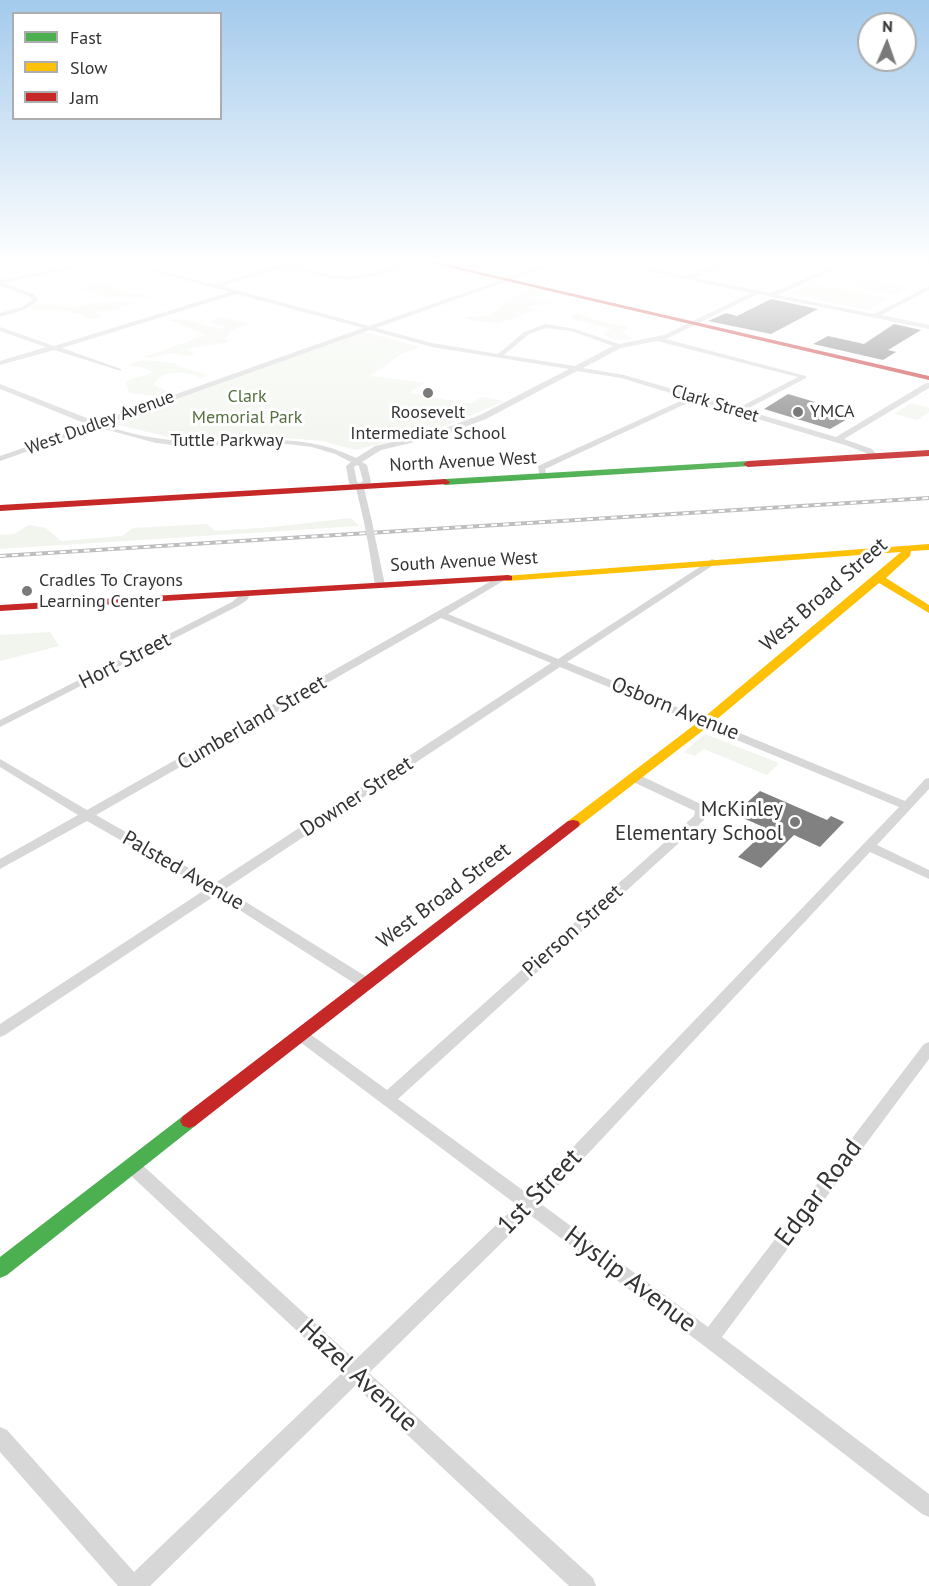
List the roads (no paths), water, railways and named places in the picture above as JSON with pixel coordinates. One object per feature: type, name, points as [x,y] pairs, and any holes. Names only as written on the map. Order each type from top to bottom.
[{"type":"street","points":[[22,336],[119,370]]},
{"type":"street","points":[[0,363],[92,336]]},
{"type":"street","name":"West Dudley Avenue","points":[[0,459],[344,336]]},
{"type":"street","name":"Clark Street","points":[[398,336],[432,345],[622,376],[837,440],[852,451]]},
{"type":"street","points":[[499,356],[522,336]]},
{"type":"street","points":[[588,336],[619,346]]},
{"type":"street","points":[[360,486],[353,483],[350,466],[356,460],[378,448],[437,434],[483,417],[619,346],[665,336]]},
{"type":"street","points":[[749,336],[929,378]]},
{"type":"street","points":[[658,339],[804,377],[738,411]]},
{"type":"street","points":[[837,440],[929,385]]},
{"type":"street","name":"Tuttle Parkway","points":[[0,386],[137,437],[157,441],[306,442],[334,449],[356,460]]},
{"type":"street","points":[[543,476],[541,468],[694,397]]},
{"type":"street","points":[[0,449],[13,454]]},
{"type":"street","name":"North Avenue West","points":[[0,508],[543,476],[852,451],[874,456],[926,454]]},
{"type":"street","points":[[356,460],[363,465],[366,482],[360,486]]},
{"type":"street","points":[[360,486],[380,585]]},
{"type":"street","name":"South Avenue West","points":[[0,608],[503,578],[929,547]]},
{"type":"street","name":"West Broad Street","points":[[0,1269],[301,1035],[364,983],[706,722],[879,578],[906,554],[906,548]]},
{"type":"street","name":"Downer Street","points":[[0,1031],[712,562]]},
{"type":"street","name":"Cumberland Street","points":[[0,865],[442,615],[503,578]]},
{"type":"street","points":[[879,578],[929,610]]},
{"type":"street","name":"Hort Street","points":[[0,724],[235,604],[244,598],[246,593]]},
{"type":"street","name":"Osborn Avenue","points":[[442,615],[562,662],[907,806]]},
{"type":"street","name":"Palsted Avenue","points":[[0,762],[88,816],[216,889],[364,983]]},
{"type":"street","name":"Pierson Street","points":[[386,1100],[700,817],[701,809],[633,777]]},
{"type":"street","name":"1st Street","points":[[133,1586],[356,1374],[529,1205],[929,782]]},
{"type":"street","points":[[868,846],[929,874]]},
{"type":"street","name":"Hyslip Avenue","points":[[301,1035],[710,1339],[929,1507]]},
{"type":"street","name":"Edgar Road","points":[[710,1339],[929,1048]]},
{"type":"street","name":"Hazel Avenue","points":[[132,1166],[585,1586]]},
{"type":"street","points":[[0,1437],[133,1586]]},
{"type":"railway","points":[[0,556],[929,498]]},
{"type":"place","name":"Roosevelt Intermediate School","points":[[428,393]]},
{"type":"place","name":"YMCA","points":[[798,412]]},
{"type":"place","name":"Cradles To Crayons Learning Center","points":[[27,591]]},
{"type":"place","name":"McKinley Elementary School","points":[[795,822]]},
{"type":"park label","name":"Clark Memorial Park","points":[[247,407]]}]
